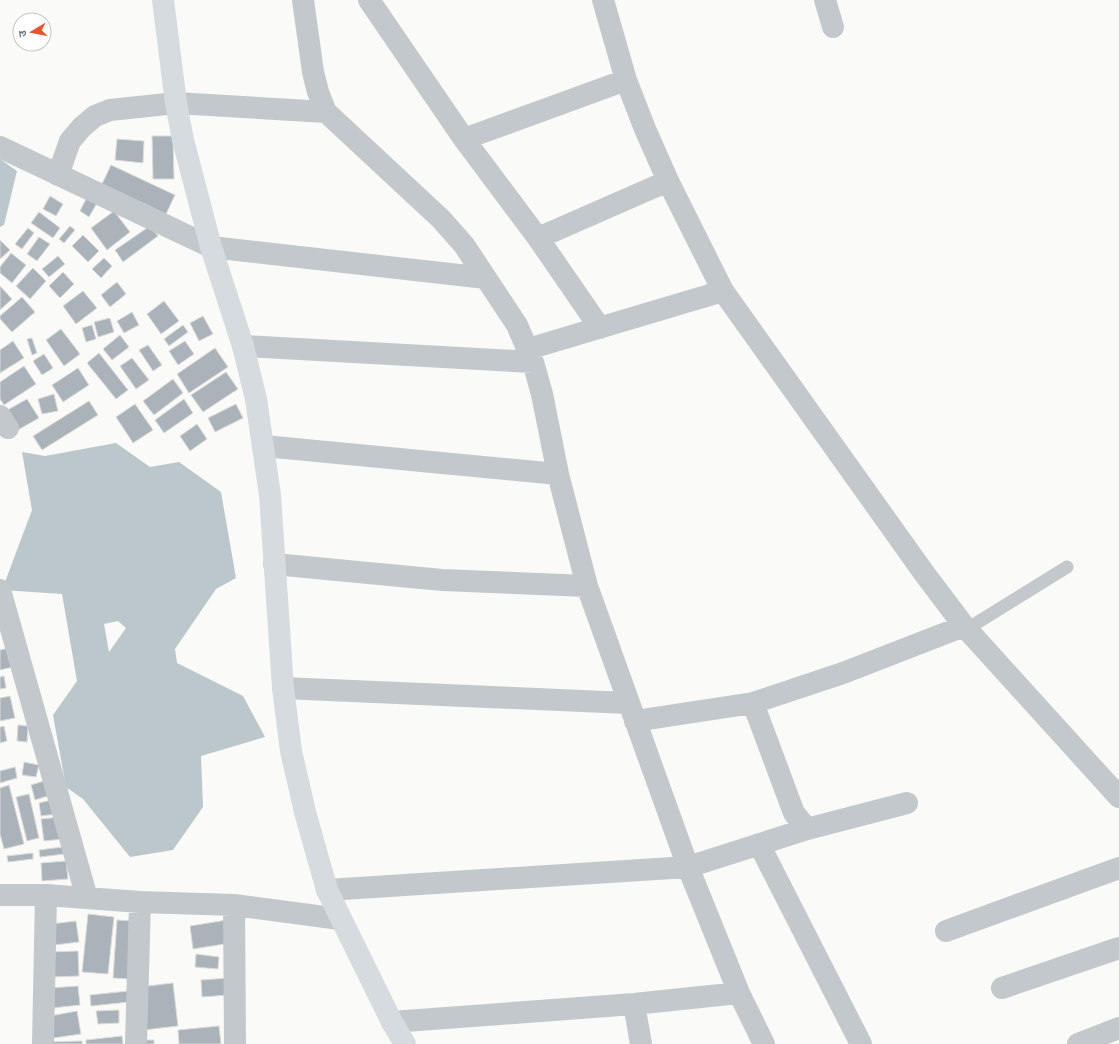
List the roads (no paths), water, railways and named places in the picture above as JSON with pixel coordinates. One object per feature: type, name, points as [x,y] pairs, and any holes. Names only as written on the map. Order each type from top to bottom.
[{"type":"street","points":[[163,0],[176,103],[192,179],[210,247],[243,346],[256,399],[270,494],[283,688],[291,750],[305,812],[327,890],[392,1022],[405,1044]]},
{"type":"street","points":[[303,0],[313,72],[318,92],[326,112],[441,219],[464,245],[517,325],[530,356],[542,394],[558,474],[587,586],[688,867],[739,993],[764,1044]]},
{"type":"street","points":[[369,0],[464,139],[538,238],[600,328]]},
{"type":"street","points":[[603,0],[626,80],[645,129],[668,181],[723,291],[924,573],[966,628],[1119,797]]},
{"type":"street","points":[[825,0],[833,26]]},
{"type":"street","points":[[464,139],[626,80]]},
{"type":"street","points":[[58,175],[70,141],[82,127],[95,116],[110,110],[176,103],[326,112]]},
{"type":"street","points":[[0,148],[210,247],[486,278]]},
{"type":"street","points":[[538,238],[668,181]]},
{"type":"street","points":[[243,346],[530,356],[600,328],[723,291]]},
{"type":"street","points":[[264,446],[558,474]]},
{"type":"street","points":[[274,564],[442,580],[587,586]]},
{"type":"street","points":[[0,590],[87,898]]},
{"type":"street","points":[[283,688],[632,712],[753,703],[966,628]]},
{"type":"street","points":[[753,703],[794,813],[807,829]]},
{"type":"street","points":[[327,890],[688,867],[807,829],[907,803]]},
{"type":"street","points":[[759,844],[861,1044]]},
{"type":"street","points":[[946,931],[1119,868]]},
{"type":"street","points":[[0,895],[46,895],[140,902],[234,905],[340,919]]},
{"type":"street","points":[[43,1044],[46,895]]},
{"type":"street","points":[[136,1044],[140,902]]},
{"type":"street","points":[[234,905],[235,1044]]},
{"type":"street","points":[[1002,988],[1119,948]]},
{"type":"street","points":[[392,1022],[634,1004],[739,993]]},
{"type":"street","points":[[634,1004],[641,1044]]},
{"type":"street","points":[[1078,1044],[1119,1028]]},
{"type":"lane","points":[[966,628],[1067,567]]}]
